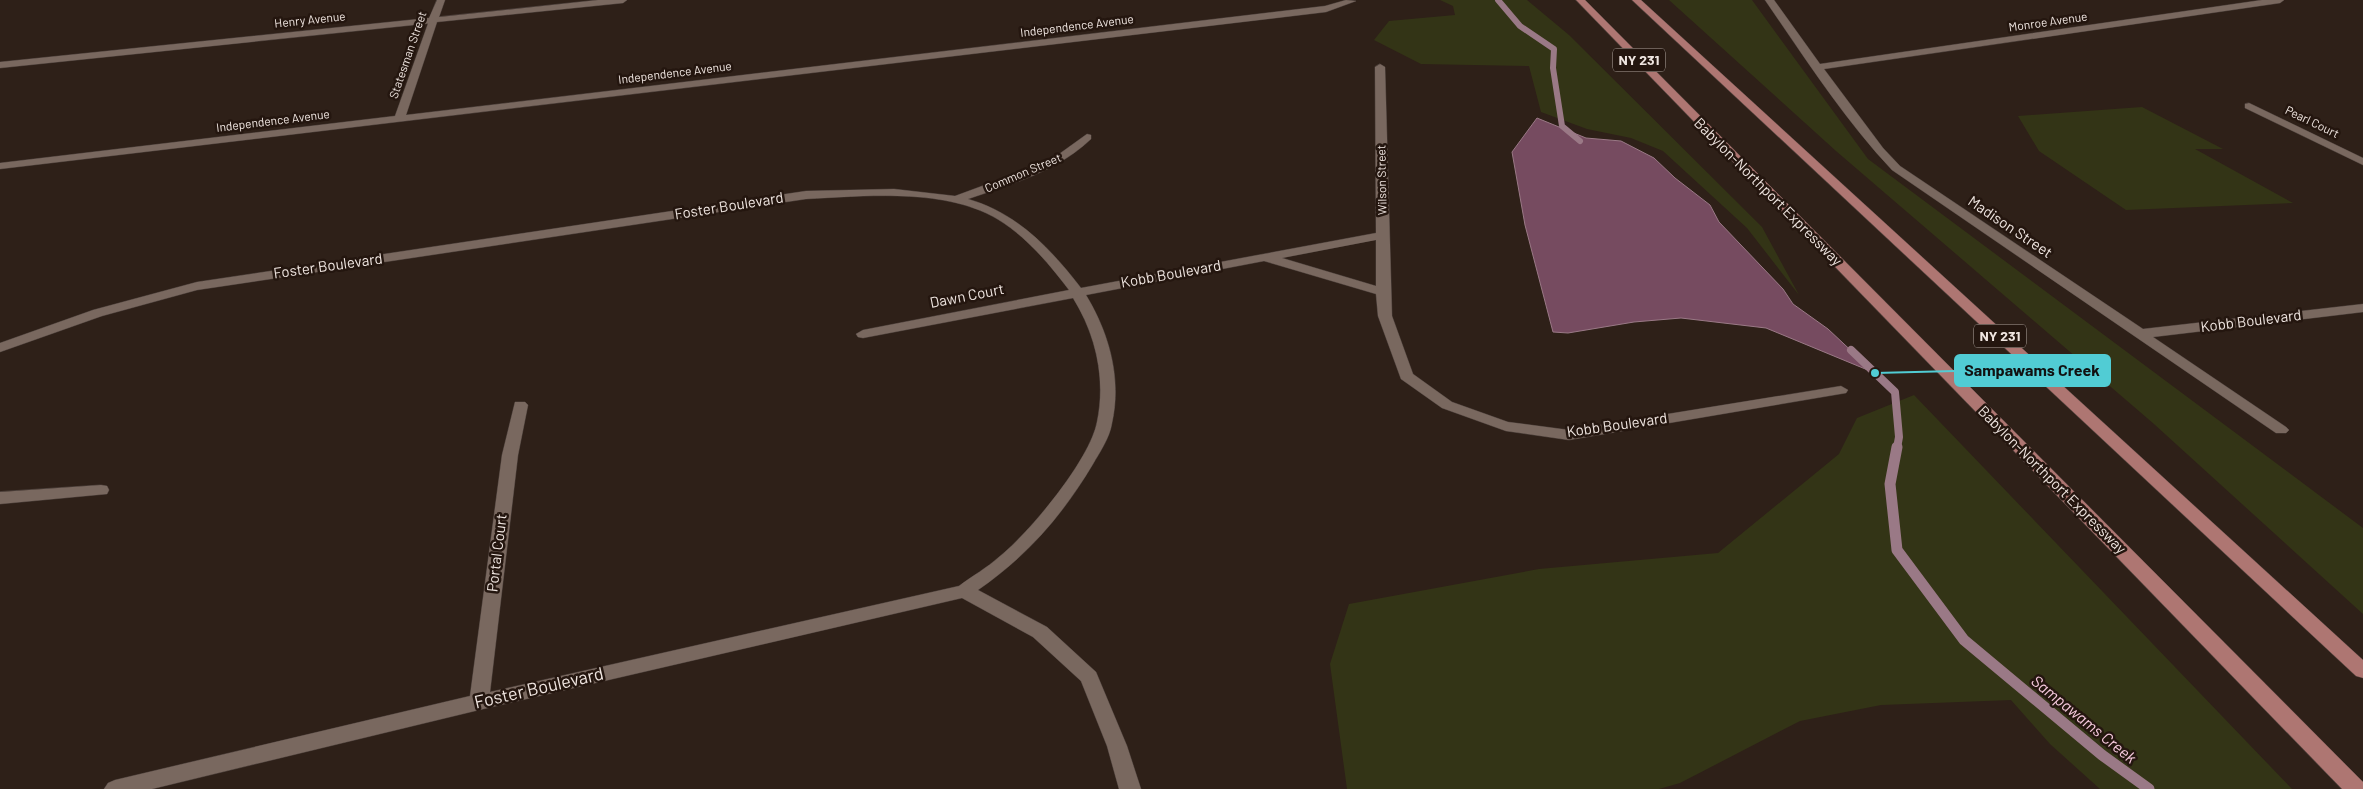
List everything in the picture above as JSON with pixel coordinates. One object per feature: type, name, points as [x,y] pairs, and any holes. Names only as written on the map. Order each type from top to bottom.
[{"type":"main road","points":[[1570,0],[1608,29]]},
{"type":"main road","name":"Babylon-Northport Expressway","points":[[1580,0],[2356,789]]},
{"type":"main road","name":"NY 231","points":[[1636,0],[2363,671]]},
{"type":"street","name":"Statesman Street","points":[[400,119],[441,0]]},
{"type":"street","name":"Henry Avenue","points":[[0,65],[623,0]]},
{"type":"street","name":"Madison Street","points":[[1769,0],[1819,67],[1843,103],[1896,168],[2281,430]]},
{"type":"street","name":"Monroe Avenue","points":[[1819,67],[2280,0]]},
{"type":"street","name":"Independence Avenue","points":[[0,166],[1326,9],[1352,1]]},
{"type":"street","name":"Wilson Street","points":[[1380,67],[1383,292]]},
{"type":"street","name":"Pearl Court","points":[[2249,106],[2363,162]]},
{"type":"street","name":"Common Street","points":[[955,200],[1047,165],[1075,149],[1087,137]]},
{"type":"street","name":"Foster Boulevard","points":[[0,348],[28,336],[126,304],[197,286],[806,195],[871,193],[908,194],[955,200],[980,206],[1004,218],[1051,260],[1078,291],[1099,334],[1109,380],[1105,424],[1086,463],[1056,506],[1012,556],[964,591],[479,702],[115,789]]},
{"type":"street","name":"Kobb Boulevard","points":[[1078,291],[1383,235]]},
{"type":"street","name":"Kobb Boulevard","points":[[1264,257],[1383,292],[1385,316],[1406,376],[1447,405],[1506,426],[1569,435],[1841,390]]},
{"type":"street","name":"Dawn Court","points":[[863,334],[1078,291]]},
{"type":"street","name":"Kobb Boulevard","points":[[2139,334],[2363,308]]},
{"type":"street","name":"Portal Court","points":[[479,702],[510,455],[520,405]]},
{"type":"street","points":[[0,498],[101,490]]},
{"type":"street","points":[[964,591],[1040,632],[1089,677],[1117,746],[1130,789]]},
{"type":"green space","points":[[1440,0],[1527,0],[1569,35],[1762,227],[1799,295],[1747,228],[1663,151],[1631,138],[1587,129],[1541,112],[1529,66],[1421,64],[1374,40],[1389,21],[1455,15],[1453,6]]},
{"type":"green space","points":[[1669,0],[1752,0],[1868,159],[2363,528],[2363,614],[2154,424],[1836,151]]},
{"type":"green space","points":[[2142,107],[2223,149],[2195,149],[2293,203],[2126,210],[2039,151],[2018,116]]},
{"type":"green space","points":[[1914,395],[2292,789],[2100,789],[2050,744],[2011,700],[1881,705],[1800,721],[1680,783],[1659,789],[1347,789],[1330,664],[1349,604],[1539,569],[1718,553],[1839,454],[1857,418]]},
{"type":"shaded area","points":[[1537,118],[1586,138],[1621,141],[1654,158],[1675,178],[1710,205],[1719,222],[1783,289],[1793,304],[1828,329],[1875,373],[1766,328],[1681,318],[1634,322],[1568,333],[1553,332],[1525,225],[1512,152]]},
{"type":"waterway","name":"Sampawams Creek","points":[[1498,0],[1520,26],[1554,49],[1553,68],[1562,126],[1580,141]]},
{"type":"waterway","name":"Sampawams Creek","points":[[1851,350],[1895,392],[1899,437],[1897,448]]},
{"type":"waterway","name":"Sampawams Creek","points":[[1897,447],[1890,484],[1897,550],[1964,640],[2102,755],[2149,789]]},
{"type":"place","name":"Sampawams Creek","points":[[1875,373]]}]
